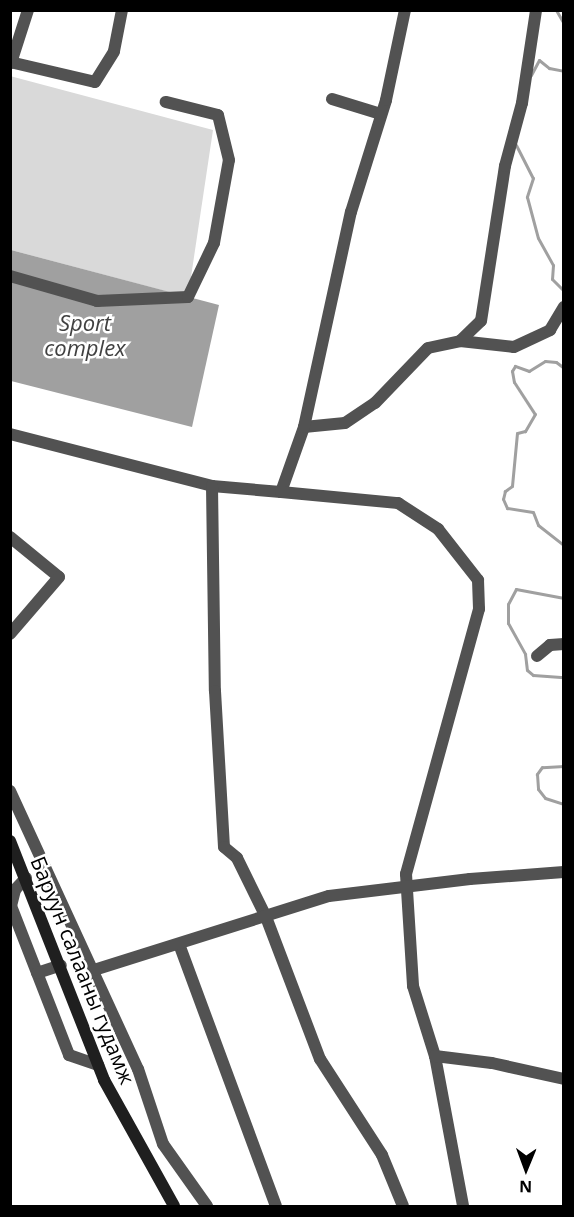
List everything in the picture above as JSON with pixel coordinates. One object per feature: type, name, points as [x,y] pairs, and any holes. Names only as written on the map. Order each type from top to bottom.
[{"type":"main road","name":"Баруун салааны гудамж","points":[[10,841],[61,964],[98,1065],[174,1206]]},
{"type":"street","points":[[28,10],[11,62],[95,82],[114,51],[122,10]]},
{"type":"street","points":[[281,492],[304,427],[351,212],[381,114],[405,10]]},
{"type":"street","points":[[460,341],[481,321],[505,166],[522,103],[536,10]]},
{"type":"street","points":[[332,99],[381,114]]},
{"type":"street","points":[[10,276],[97,301],[188,297],[214,243],[230,160],[218,115],[166,102]]},
{"type":"street","points":[[304,427],[345,423],[375,403],[428,348],[460,341],[514,347],[550,330],[564,307]]},
{"type":"street","points":[[10,434],[212,486],[398,503],[438,529],[478,580],[478,609],[405,873],[413,986],[435,1056],[463,1206]]},
{"type":"street","points":[[212,486],[219,753],[224,847],[237,858],[266,917],[320,1059],[382,1155],[403,1206]]},
{"type":"street","points":[[10,537],[59,577],[10,634]]},
{"type":"street","points":[[537,656],[550,645],[564,644]]},
{"type":"street","points":[[10,791],[138,1069],[163,1144],[207,1206]]},
{"type":"street","points":[[94,970],[328,896],[407,885],[564,872]]},
{"type":"street","points":[[26,878],[13,894],[11,906],[69,1055],[98,1065]]},
{"type":"street","points":[[179,944],[276,1206]]},
{"type":"street","points":[[37,973],[61,964]]},
{"type":"street","points":[[435,1056],[492,1063],[564,1079]]},
{"type":"shaded area","points":[[10,76],[213,130],[188,297],[11,250]]},
{"type":"water","name":"Sport complex","points":[[11,250],[219,305],[192,427],[11,381]]},
{"type":"waterway","points":[[556,10],[564,24]]},
{"type":"waterway","points":[[531,75],[539,60],[549,68],[564,71]]},
{"type":"waterway","points":[[516,145],[533,178],[527,197],[538,238],[553,265],[552,279],[564,291]]},
{"type":"waterway","points":[[564,368],[556,362],[545,361],[529,371],[515,366],[512,371],[514,382],[535,414],[525,431],[517,433],[512,486],[505,491],[503,499],[507,508],[533,512],[538,525],[564,545]]},
{"type":"waterway","points":[[564,598],[516,589],[508,604],[508,623],[525,654],[527,670],[533,675],[564,677]]},
{"type":"waterway","points":[[564,766],[542,767],[537,774],[538,789],[545,798],[564,804]]}]
